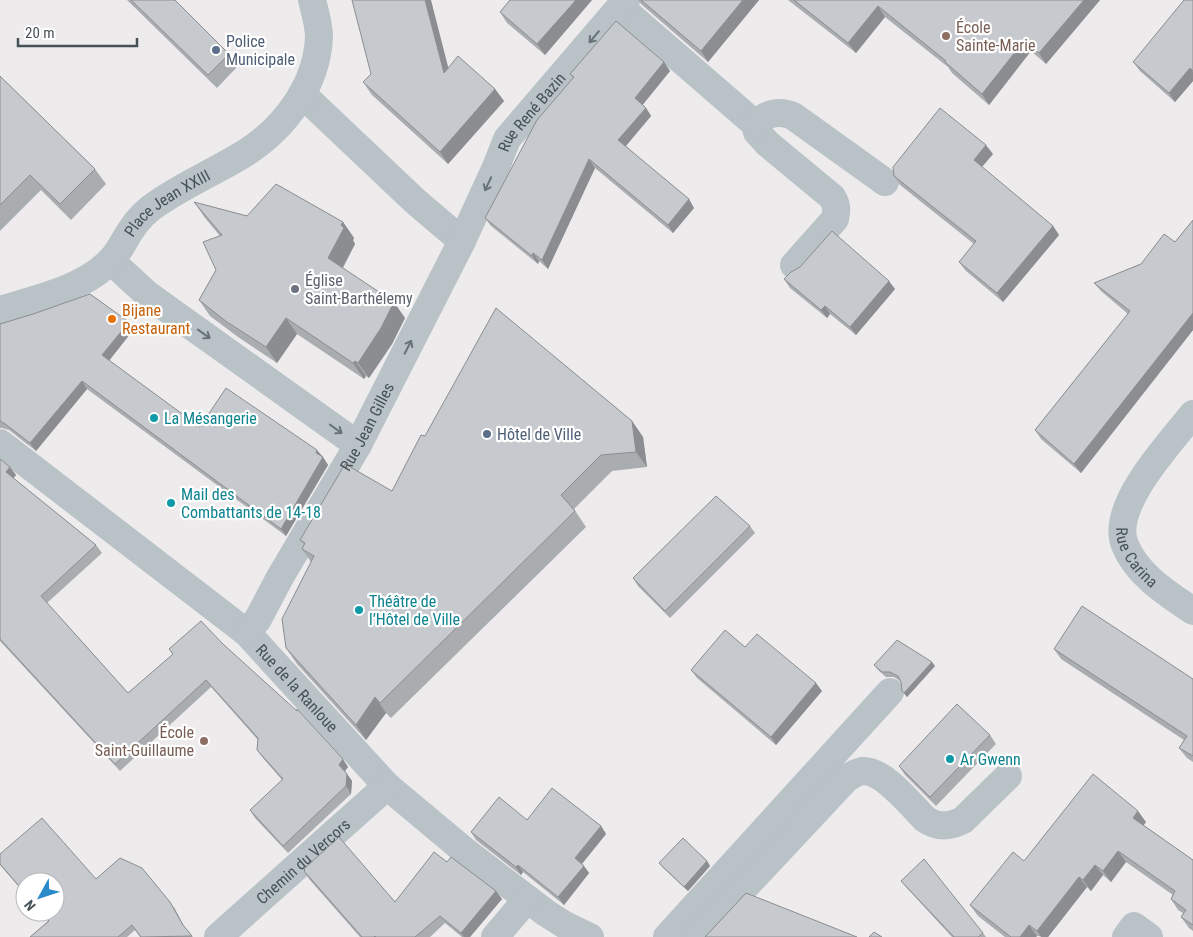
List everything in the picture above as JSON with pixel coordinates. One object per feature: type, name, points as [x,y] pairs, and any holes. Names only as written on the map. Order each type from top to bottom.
[{"type":"street","name":"Place Jean XXIII","points":[[0,310],[68,288],[92,276],[111,261],[143,214],[158,203],[261,142],[287,116],[302,94],[314,68],[317,55],[318,30],[312,0]]},
{"type":"street","points":[[623,4],[755,124],[757,132],[768,144],[832,197],[837,211],[835,219],[794,265]]},
{"type":"street","name":"Rue René Bazin","points":[[462,240],[507,139],[623,4]]},
{"type":"street","points":[[302,94],[415,201],[462,240]]},
{"type":"street","points":[[755,124],[763,116],[774,112],[784,112],[793,116],[885,182]]},
{"type":"street","name":"Rue Jean Gilles","points":[[247,634],[258,619],[279,579],[358,445],[462,240]]},
{"type":"street","points":[[111,261],[148,295],[358,445]]},
{"type":"street","name":"Rue Carina","points":[[1193,414],[1144,476],[1127,505],[1122,531],[1124,544],[1130,557],[1140,569],[1167,593],[1193,611]]},
{"type":"street","name":"Rue de la Ranloue","points":[[0,443],[247,634],[387,786],[466,852],[527,899],[565,925],[590,937]]},
{"type":"street","points":[[666,937],[890,692]]},
{"type":"street","points":[[698,937],[848,778],[854,774],[862,771],[878,774],[925,819],[933,824],[943,826],[954,825],[963,820],[1008,776]]},
{"type":"street","name":"Chemin du Vercors","points":[[218,937],[387,786]]},
{"type":"street","points":[[495,937],[527,899]]},
{"type":"street","points":[[1126,937],[1134,926],[1149,937]]},
{"type":"building","points":[[131,0],[175,0],[229,54],[208,75]]},
{"type":"building","points":[[352,0],[425,0],[444,73],[458,56],[495,89],[440,152],[363,82],[371,74]]},
{"type":"building","points":[[510,0],[576,0],[537,44],[500,12]]},
{"type":"building","points":[[641,0],[743,0],[701,51]]},
{"type":"building","points":[[794,0],[1084,0],[1039,53],[1024,41],[982,94],[946,61],[878,6],[848,43]]},
{"type":"building","points":[[1184,0],[1193,0],[1193,71],[1190,68],[1169,93],[1133,62]]},
{"type":"building","points":[[616,21],[664,62],[635,98],[646,108],[618,140],[689,199],[668,225],[589,159],[542,260],[533,253],[532,256],[485,218],[537,120],[574,77],[570,74]]},
{"type":"building","points":[[0,76],[95,169],[60,204],[30,175],[0,205]]},
{"type":"building","points":[[940,108],[986,145],[974,160],[1053,226],[997,293],[959,262],[976,241],[894,176],[893,167]]},
{"type":"building","name":"Église Saint-Barthélemy","points":[[276,184],[343,222],[341,225],[344,228],[328,258],[394,302],[381,328],[358,363],[355,361],[353,363],[286,318],[266,347],[227,322],[199,300],[216,270],[203,242],[222,235],[194,202],[247,216]]},
{"type":"building","points":[[1193,220],[1193,313],[1074,464],[1035,430],[1130,311],[1094,283],[1141,264],[1164,234],[1175,242]]},
{"type":"building","points":[[832,231],[889,281],[850,327],[825,306],[821,310],[784,279],[800,267]]},
{"type":"building","points":[[90,294],[129,322],[102,355],[200,427],[226,388],[317,450],[316,453],[323,457],[281,529],[82,381],[30,443],[0,421],[0,324]]},
{"type":"building","points":[[496,308],[632,421],[636,452],[601,455],[561,495],[575,511],[380,703],[375,697],[356,725],[286,648],[282,619],[314,556],[302,549],[305,543],[300,540],[345,464],[392,491],[421,435],[425,436]]},
{"type":"building","points":[[0,459],[10,467],[6,472],[96,545],[41,596],[128,693],[173,654],[169,649],[201,621],[223,644],[297,711],[297,709],[343,759],[339,765],[347,774],[346,786],[283,846],[250,810],[283,779],[257,750],[258,738],[206,680],[115,764],[0,639]]},
{"type":"building","points":[[716,496],[750,526],[665,611],[633,578]]},
{"type":"building","points":[[1082,606],[1193,679],[1193,756],[1179,748],[1187,736],[1054,649]]},
{"type":"building","points":[[725,630],[745,647],[757,634],[816,683],[771,737],[691,670]]},
{"type":"building","points":[[897,640],[932,662],[904,693],[898,676],[890,672],[882,672],[874,665]]},
{"type":"building","name":"Ar Gwenn","points":[[957,704],[990,735],[930,797],[899,766]]},
{"type":"building","points":[[1093,774],[1138,811],[1133,818],[1193,860],[1193,925],[1181,917],[1186,910],[1171,899],[1175,891],[1118,851],[1103,871],[1095,865],[1083,880],[1079,877],[1037,931],[1029,925],[1020,937],[1011,937],[970,905],[1013,852],[1024,861]]},
{"type":"building","points":[[552,788],[601,826],[575,858],[584,866],[558,897],[518,865],[516,867],[471,832],[499,797],[527,820]]},
{"type":"building","points":[[42,818],[96,879],[120,858],[142,868],[170,902],[183,925],[192,936],[141,937],[132,925],[118,937],[30,937],[48,922],[65,922],[65,872],[15,872],[15,881],[0,864],[0,854]]},
{"type":"building","points":[[339,837],[395,902],[434,852],[447,862],[451,857],[496,891],[461,933],[440,916],[415,937],[362,937],[304,871]]},
{"type":"building","points":[[683,838],[707,861],[684,887],[659,863]]},
{"type":"building","points":[[924,859],[983,933],[978,937],[954,937],[901,881]]},
{"type":"building","points":[[746,893],[857,937],[705,937]]},
{"type":"building","points":[[874,932],[882,937],[869,937]]},
{"type":"place","name":"École Sainte-Marie","points":[[946,36]]},
{"type":"place","name":"Police Municipale","points":[[216,50]]},
{"type":"place","name":"Église Saint-Barthélemy","points":[[295,289]]},
{"type":"place","name":"Bijane Restaurant","points":[[112,319]]},
{"type":"place","name":"La Mésangerie","points":[[154,418]]},
{"type":"place","name":"Hôtel de Ville","points":[[487,434]]},
{"type":"place","name":"Mail des Combattants de 14-18","points":[[171,503]]},
{"type":"place","name":"Théâtre de l’Hôtel de Ville","points":[[359,610]]},
{"type":"place","name":"École Saint-Guillaume","points":[[204,741]]},
{"type":"place","name":"Ar Gwenn","points":[[950,759]]}]
